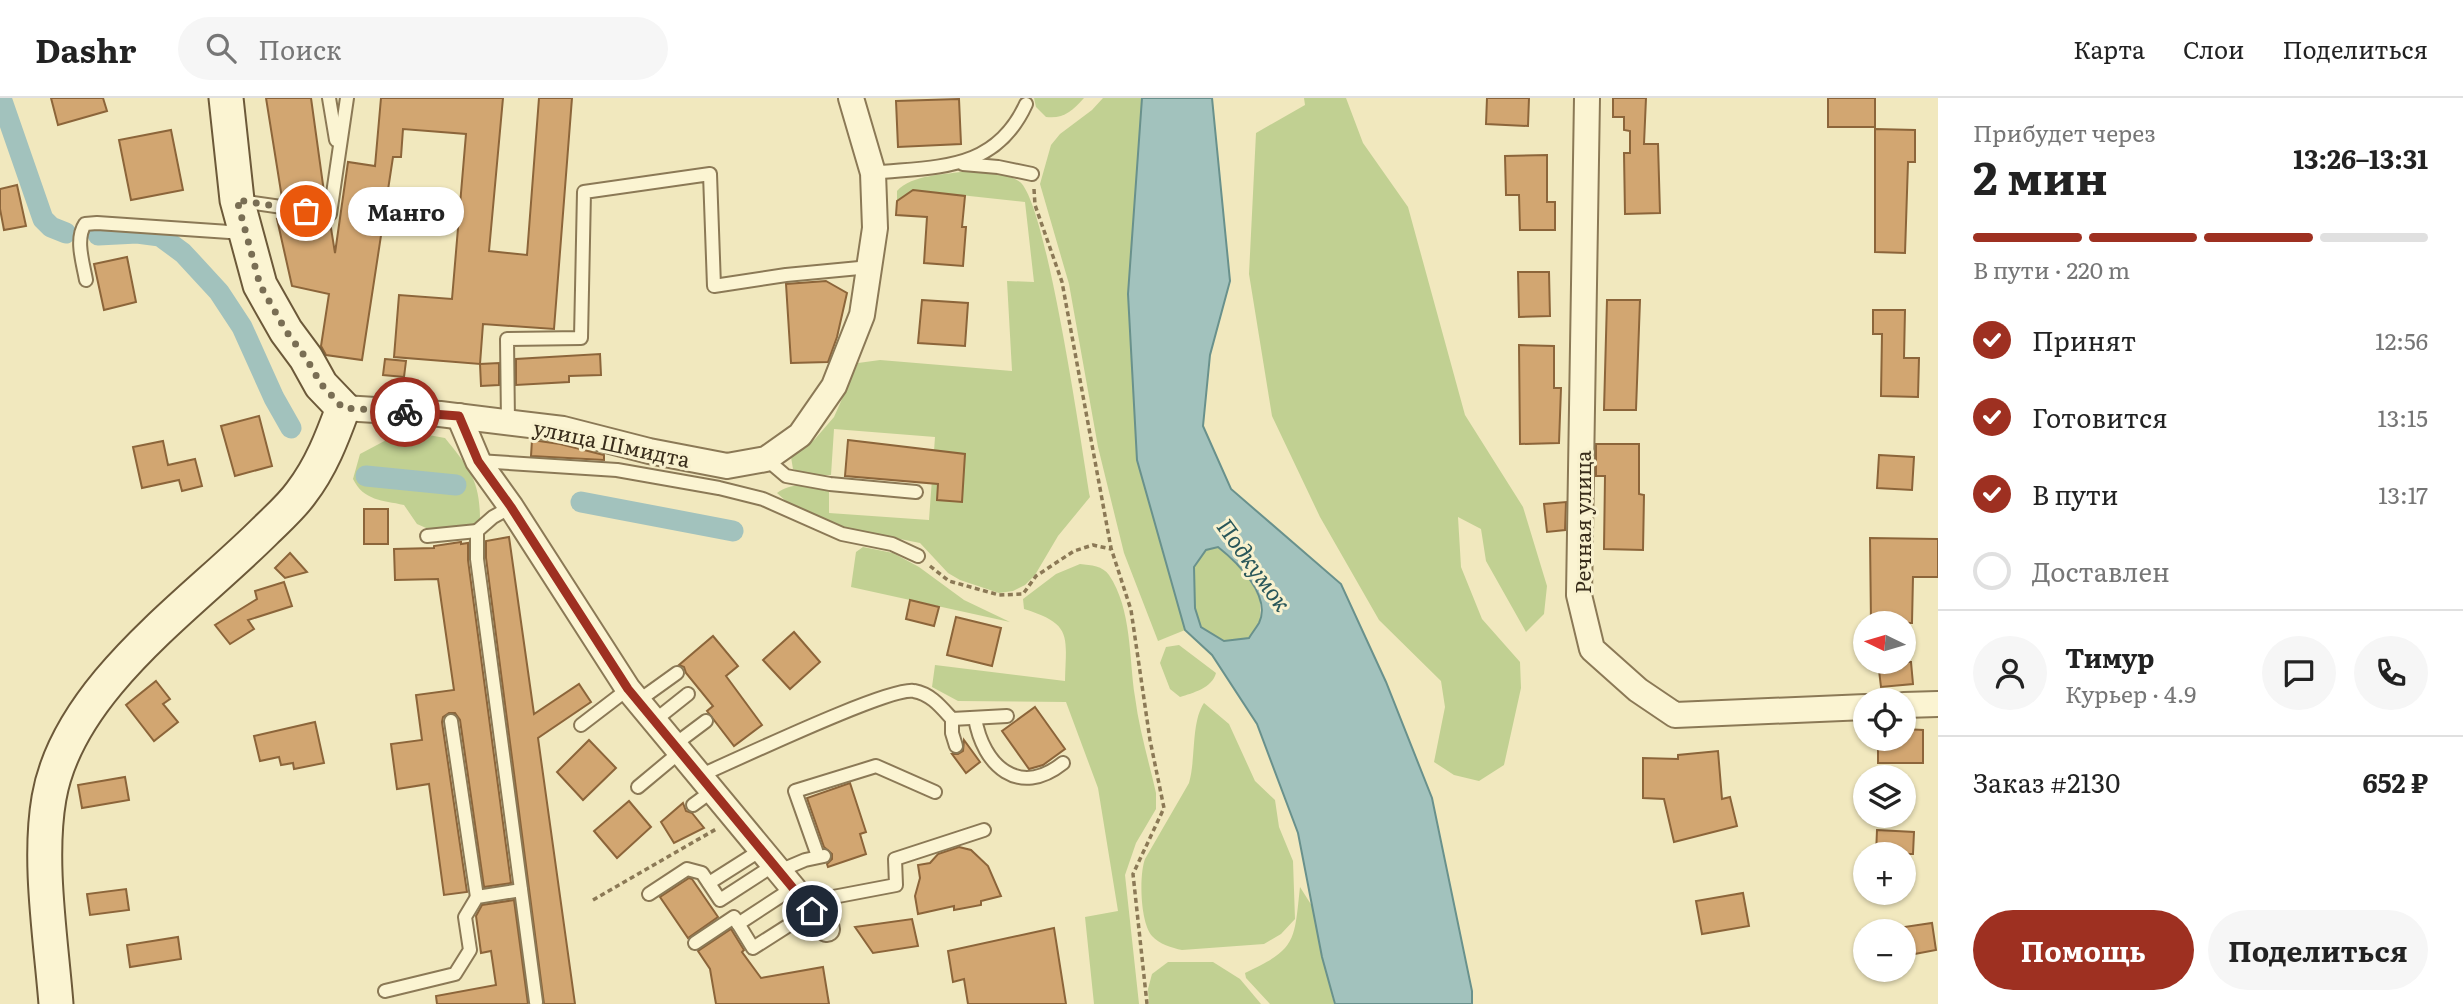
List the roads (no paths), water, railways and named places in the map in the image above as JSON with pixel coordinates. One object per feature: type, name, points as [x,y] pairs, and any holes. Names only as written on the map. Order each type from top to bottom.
[{"type":"street","points":[[56,1004],[45,849],[49,798],[61,755],[81,717],[124,665],[300,495],[329,445],[343,408],[321,384],[260,285],[237,200],[226,98]]},
{"type":"street","name":"улица Шмидта","points":[[343,408],[459,416],[563,429],[649,451],[727,466],[766,459],[800,435],[834,386],[862,315],[876,228],[873,173],[851,98]]},
{"type":"street","name":"Речная улица","points":[[1587,98],[1579,595],[1592,649],[1638,690],[1675,715],[1853,708]]},
{"type":"street","points":[[459,416],[478,461],[511,507],[633,695],[677,749],[701,790],[734,818],[820,920]]},
{"type":"street","points":[[1916,705],[1938,704]]},
{"type":"lane","points":[[329,98],[338,155]]},
{"type":"lane","points":[[237,200],[330,214],[347,98]]},
{"type":"lane","points":[[955,164],[981,156],[1006,135],[1018,121],[1026,104]]},
{"type":"lane","points":[[873,173],[955,164],[998,167],[1032,174]]},
{"type":"lane","points":[[508,422],[507,339],[581,338],[584,192],[710,174],[714,286],[786,275],[870,267]]},
{"type":"lane","points":[[86,280],[80,241],[85,224],[245,233]]},
{"type":"lane","points":[[766,459],[786,476],[830,484],[916,492]]},
{"type":"lane","points":[[478,461],[617,470],[719,488],[763,499],[842,534],[892,544],[918,556]]},
{"type":"lane","points":[[427,536],[477,531],[493,517],[511,507]]},
{"type":"lane","points":[[477,531],[477,559],[536,1002]]},
{"type":"lane","points":[[581,725],[677,673]]},
{"type":"lane","points":[[701,790],[880,698],[912,690],[934,699],[953,719],[952,733],[956,746]]},
{"type":"lane","points":[[654,721],[688,694]]},
{"type":"lane","points":[[953,719],[1007,716]]},
{"type":"lane","points":[[975,718],[978,737],[986,752],[1010,775],[1021,779],[1048,775],[1063,763]]},
{"type":"lane","points":[[384,992],[455,974],[470,950],[465,917],[477,897],[452,721]]},
{"type":"lane","points":[[638,787],[706,721]]},
{"type":"lane","points":[[709,883],[777,869],[821,856],[795,791],[876,766],[935,792]]},
{"type":"lane","points":[[695,943],[734,918],[749,952],[820,920],[833,897],[896,885],[895,859],[984,830]]},
{"type":"lane","points":[[649,894],[687,869],[702,873],[720,900],[777,869]]},
{"type":"lane","points":[[738,924],[777,869]]},
{"type":"lane","points":[[477,897],[521,890]]},
{"type":"water","name":"Подкумок","points":[[1142,98],[1212,98],[1230,281],[1210,355],[1203,426],[1231,489],[1341,584],[1386,682],[1432,798],[1472,991],[1472,1004],[1335,1004],[1322,957],[1298,833],[1257,724],[1212,655],[1185,630],[1137,460],[1128,294]],"holes":[[[1218,547],[1250,580],[1261,602],[1259,623],[1249,638],[1224,641],[1201,627],[1195,608],[1194,567],[1206,550]]]},
{"type":"waterway","points":[[1,98],[43,219],[51,227],[66,233]]},
{"type":"waterway","points":[[98,235],[137,233],[160,236],[183,253],[219,292],[242,327],[274,398],[291,428]]},
{"type":"waterway","points":[[366,476],[456,485]]},
{"type":"waterway","points":[[581,502],[733,531]]},
{"type":"place","name":"Манго","points":[[306,211]]}]
